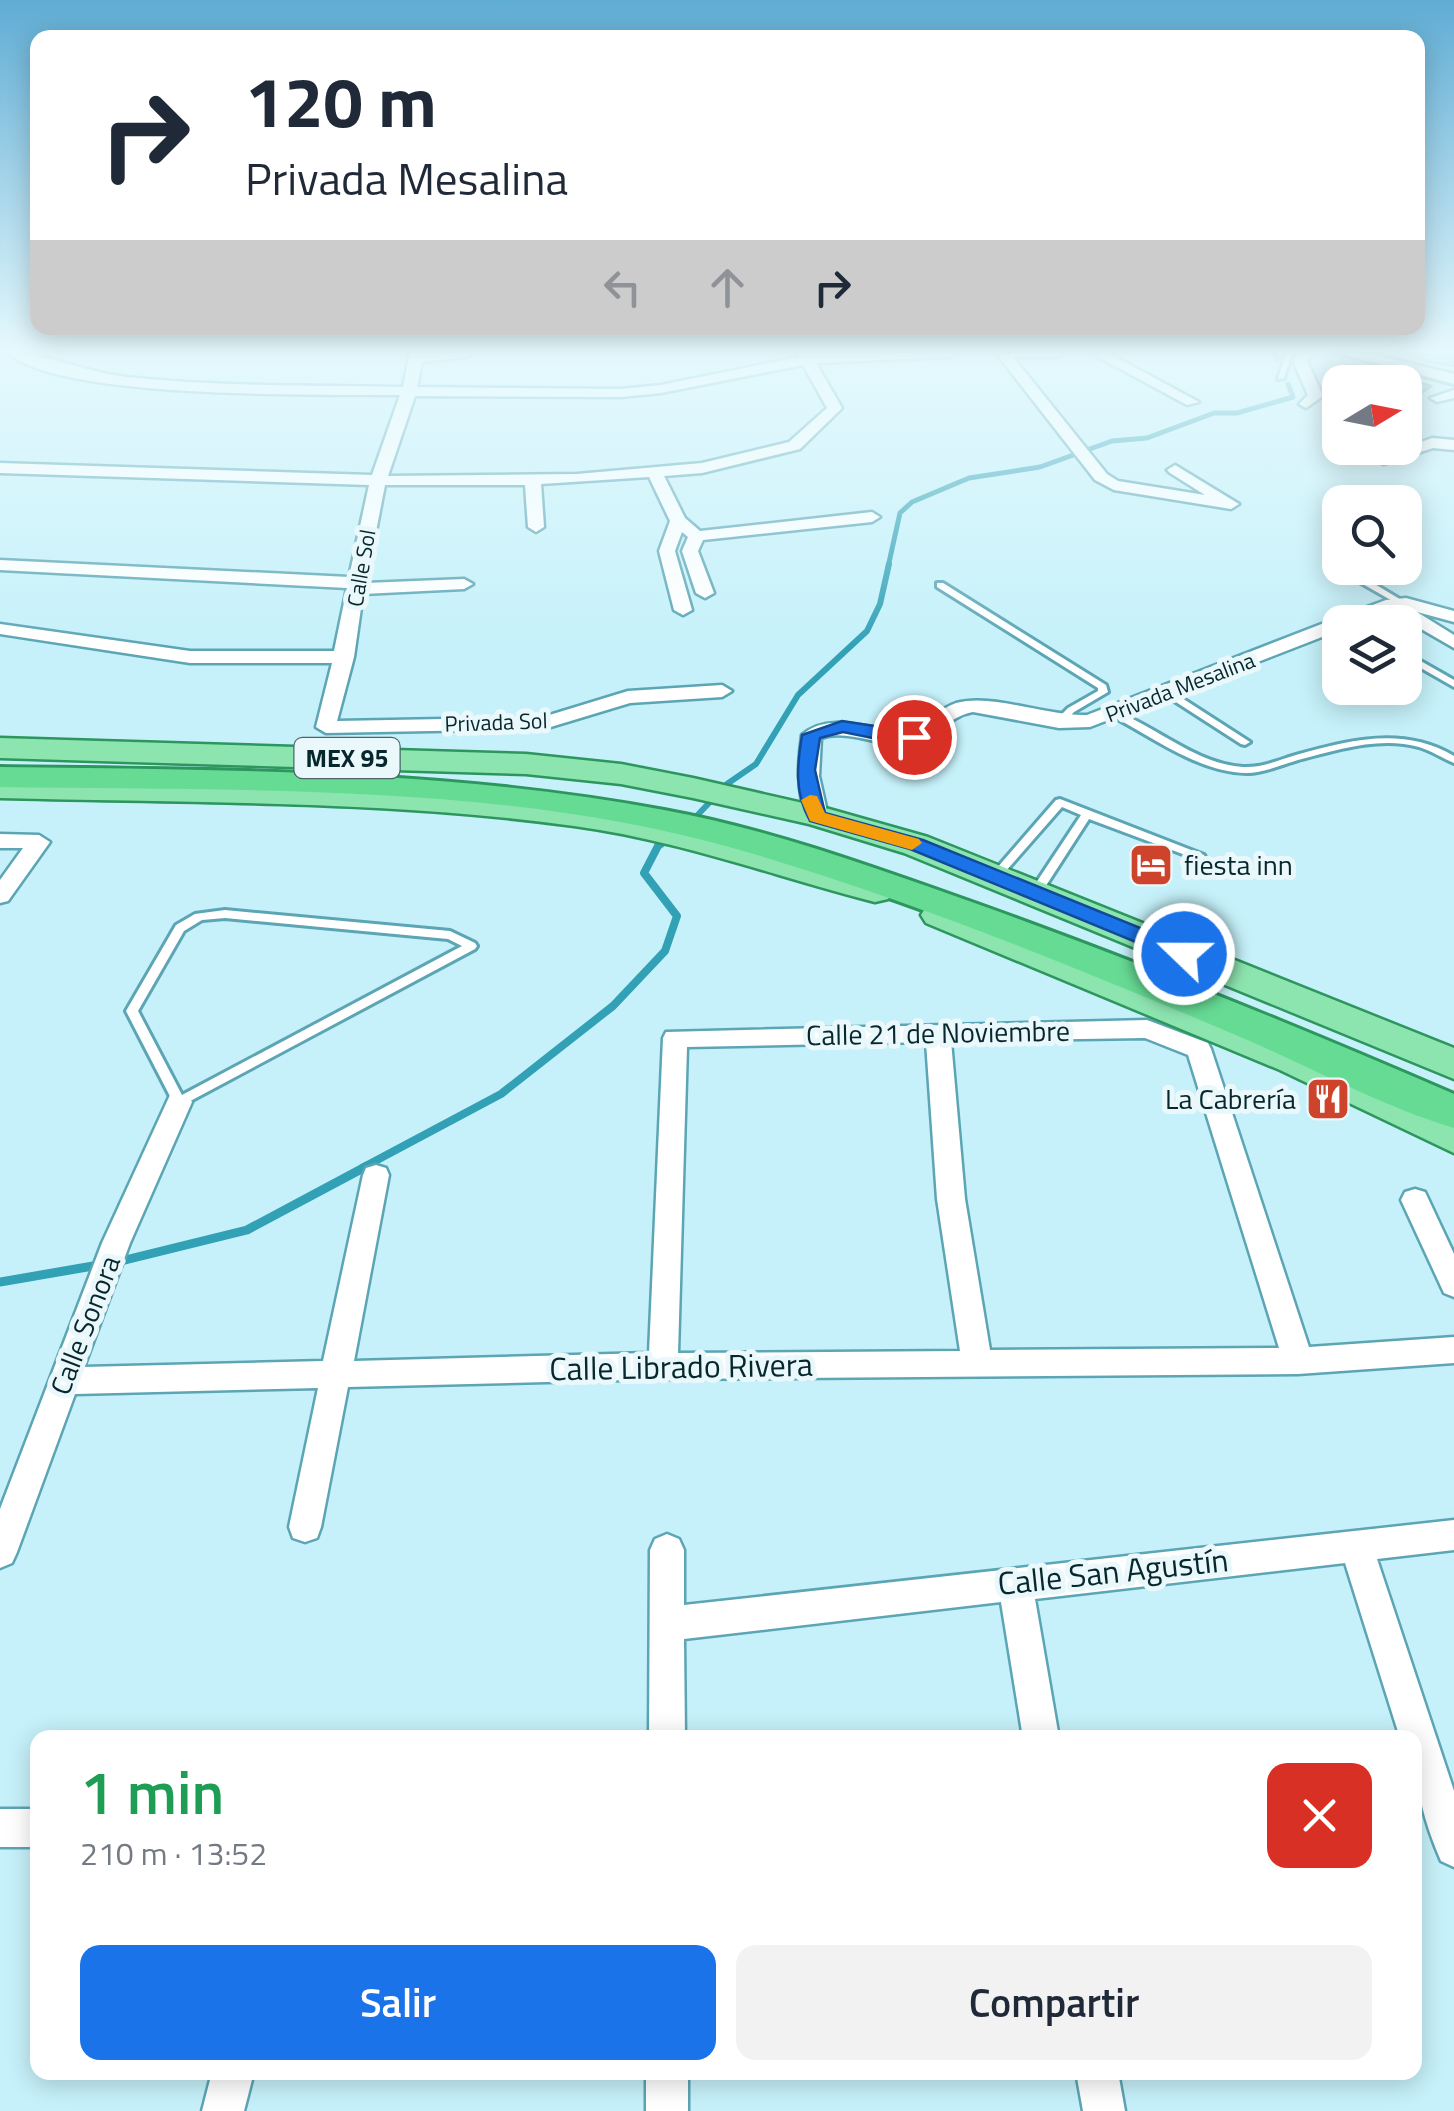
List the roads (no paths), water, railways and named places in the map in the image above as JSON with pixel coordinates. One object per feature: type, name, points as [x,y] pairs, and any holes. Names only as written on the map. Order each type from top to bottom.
[{"type":"highway","name":"MEX 95","points":[[0,765],[441,772],[523,779],[905,862],[1139,959],[1320,1028],[1454,1088]]},
{"type":"highway","name":"MEX 95","points":[[0,777],[408,788],[702,817],[1127,972],[1453,1130]]},
{"type":"main road","name":"MEX 95","points":[[0,748],[526,764],[621,774],[702,817]]},
{"type":"main road","name":"MEX 95","points":[[0,788],[405,798],[702,817],[817,816],[916,845],[1454,1064]]},
{"type":"street","name":"Calle Sol","points":[[326,727],[345,656],[377,482],[388,452]]},
{"type":"street","points":[[0,468],[377,482],[533,480],[655,473],[754,461],[779,452]]},
{"type":"street","points":[[1082,452],[1101,477],[1114,484],[1231,504],[1176,470]]},
{"type":"street","points":[[655,473],[678,522],[697,536],[841,517],[872,517]]},
{"type":"street","points":[[533,480],[536,527]]},
{"type":"street","points":[[678,522],[667,551],[683,610]]},
{"type":"street","points":[[697,536],[690,551],[705,593]]},
{"type":"street","points":[[0,565],[357,586],[464,584]]},
{"type":"street","points":[[1396,603],[1454,617]]},
{"type":"street","points":[[1396,603],[1454,642]]},
{"type":"street","name":"Privada Mesalina","points":[[1391,605],[1396,603]]},
{"type":"street","points":[[0,630],[190,657],[345,656]]},
{"type":"street","name":"Privada Mesalina","points":[[817,816],[809,796],[806,770],[812,735],[825,728],[914,737],[925,734],[955,710],[975,706],[1059,722],[1090,720],[1115,714],[1322,631]]},
{"type":"street","name":"Privada Sol","points":[[326,727],[544,723],[628,698],[722,691]]},
{"type":"street","points":[[0,841],[39,842],[0,896]]},
{"type":"street","name":"Calle 21 de Noviembre","points":[[663,1366],[674,1038],[1147,1029],[1199,1048],[1298,1362]]},
{"type":"street","points":[[938,1032],[950,1198],[977,1363]]},
{"type":"street","name":"Calle Sonora","points":[[0,1552],[116,1243],[179,1102]]},
{"type":"street","points":[[305,1527],[376,1175]]},
{"type":"street","points":[[1415,1200],[1454,1285]]},
{"type":"street","name":"Calle Librado Rivera","points":[[64,1381],[663,1366],[1298,1362],[1454,1350]]},
{"type":"street","name":"Calle San Agustín","points":[[667,1624],[1454,1535]]},
{"type":"street","points":[[1355,1544],[1416,1730]]},
{"type":"street","points":[[667,1730],[668,1550]]},
{"type":"street","points":[[1015,1583],[1040,1730]]},
{"type":"street","points":[[1422,1750],[1454,1848]]},
{"type":"street","points":[[0,1828],[30,1828]]},
{"type":"street","points":[[223,2111],[231,2080]]},
{"type":"street","points":[[667,2080],[667,2111]]},
{"type":"street","points":[[1098,2080],[1104,2111]]},
{"type":"lane","points":[[940,585],[1103,687],[1104,692],[1071,710],[1059,722]]},
{"type":"lane","points":[[1369,585],[1396,603]]},
{"type":"lane","points":[[1422,665],[1454,684]]},
{"type":"lane","points":[[1168,693],[1245,742]]},
{"type":"lane","points":[[1115,714],[1225,768],[1250,770],[1364,741],[1408,740],[1440,749],[1454,760]]},
{"type":"lane","points":[[994,878],[1060,802],[1200,857]]},
{"type":"lane","points":[[1034,895],[1087,814]]},
{"type":"lane","points":[[225,914],[450,935],[471,946],[282,1047],[179,1102],[132,1011],[180,928],[200,918],[225,914]]},
{"type":"waterway","points":[[888,567],[900,513],[912,502],[969,478],[1040,467],[1083,452]]},
{"type":"waterway","points":[[690,823],[727,784],[756,764],[798,695],[867,631],[880,604],[889,564]]},
{"type":"waterway","points":[[362,1168],[501,1094],[613,1006],[665,951],[677,916],[644,873],[658,846],[670,837]]},
{"type":"waterway","points":[[113,1263],[247,1230],[367,1166]]},
{"type":"waterway","points":[[0,1282],[99,1265]]},
{"type":"place","name":"fiesta inn","points":[[1151,865]]},
{"type":"place","name":"La Cabrería","points":[[1328,1099]]}]
